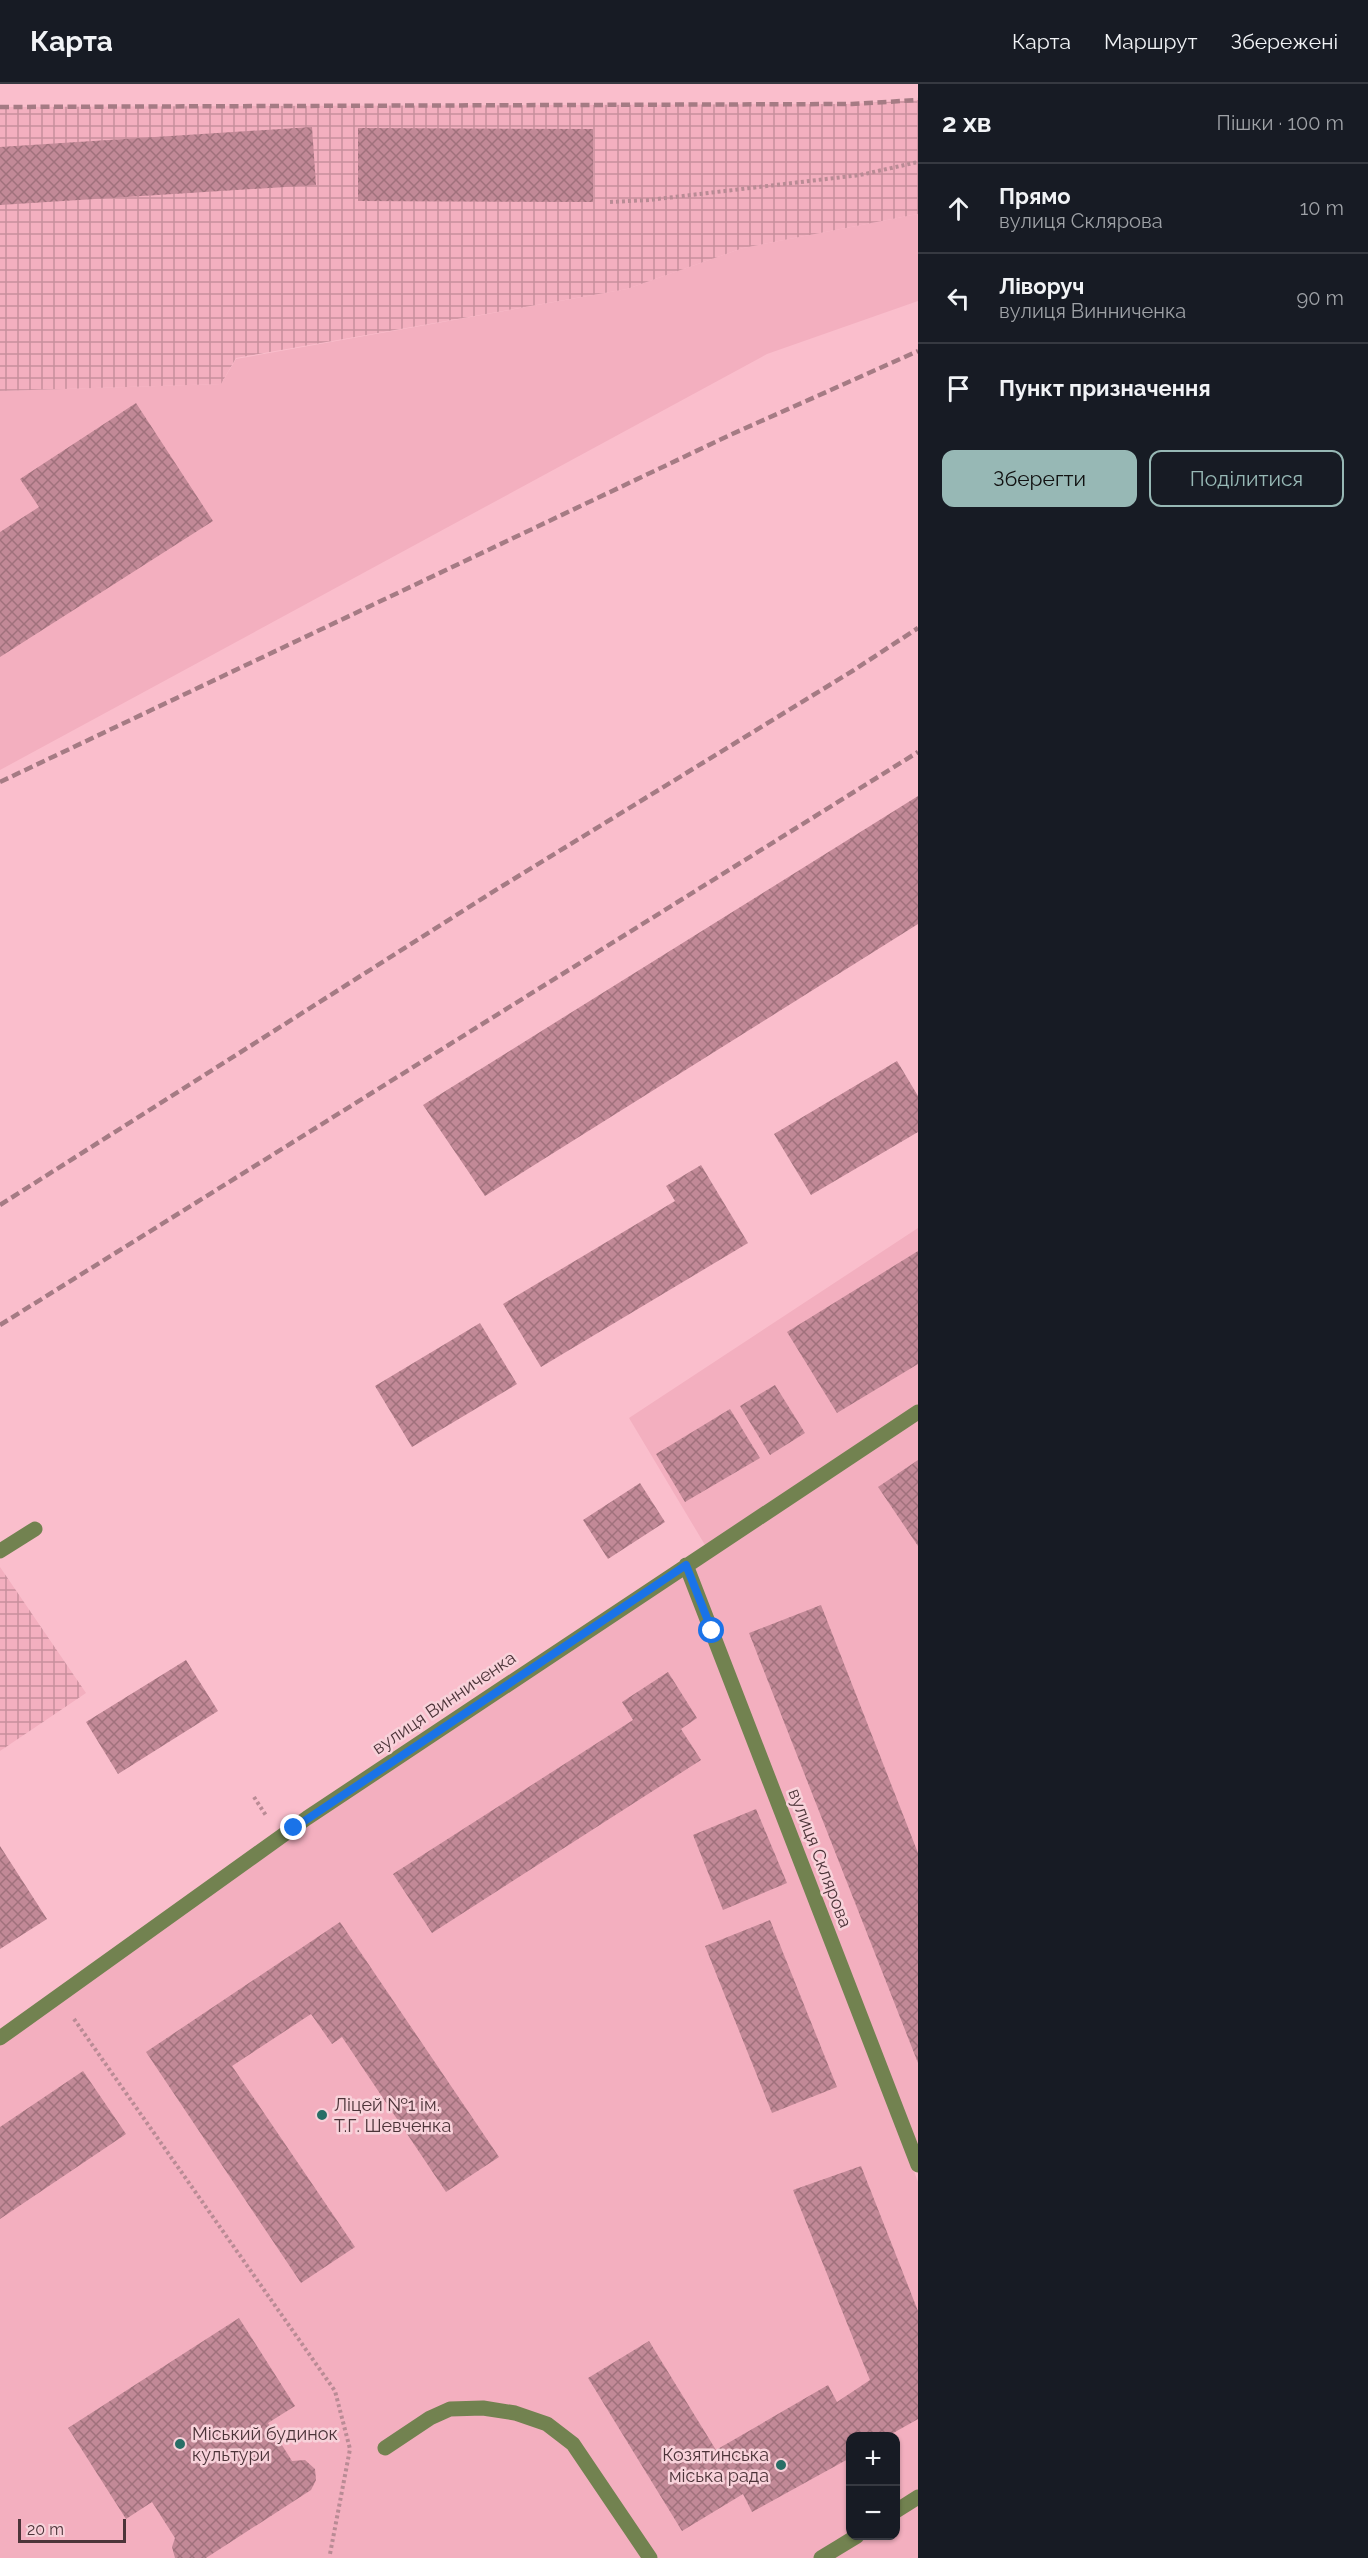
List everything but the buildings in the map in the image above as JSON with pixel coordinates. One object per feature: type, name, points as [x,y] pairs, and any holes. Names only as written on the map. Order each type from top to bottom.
[{"type":"street","name":"вулиця Винниченка","points":[[2,2032],[307,1818],[918,1412]]},
{"type":"street","points":[[0,1551],[35,1529]]},
{"type":"street","name":"вулиця Склярова","points":[[686,1565],[918,2165]]},
{"type":"street","points":[[386,2448],[430,2418],[450,2409],[483,2408],[515,2413],[547,2424],[573,2444],[650,2558]]},
{"type":"street","points":[[900,2508],[918,2497]]},
{"type":"street","points":[[821,2558],[849,2540]]},
{"type":"path","points":[[610,202],[649,200],[860,175],[918,162]]},
{"type":"path","points":[[74,2019],[335,2391],[350,2449],[330,2554]]},
{"type":"shaded area","points":[[918,100],[918,214],[743,248],[627,289],[236,358],[221,384],[0,391],[0,107],[852,104]]},
{"type":"shaded area","points":[[918,214],[918,301],[767,354],[0,770],[0,391],[221,384],[236,359],[627,289],[743,248]]},
{"type":"shaded area","points":[[918,1228],[918,2165],[719,1651],[918,2182],[918,2558],[0,2558],[0,2040],[58,1997],[708,1550],[629,1418]]},
{"type":"shaded area","points":[[0,1567],[86,1693],[0,1751]]},
{"type":"railway","points":[[0,107],[852,104],[918,100]]},
{"type":"railway","points":[[0,782],[730,435],[918,351]]},
{"type":"railway","points":[[0,1205],[499,888],[854,670],[918,628]]},
{"type":"railway","points":[[0,1325],[918,752]]},
{"type":"place","name":"Ліцей №1 ім. Т.Г. Шевченка","points":[[322,2115]]},
{"type":"place","name":"Міський будинок культури","points":[[180,2444]]},
{"type":"place","name":"Козятинська міська рада","points":[[781,2465]]},
{"type":"route","points":[[294,1828],[686,1565],[712,1631]]}]
